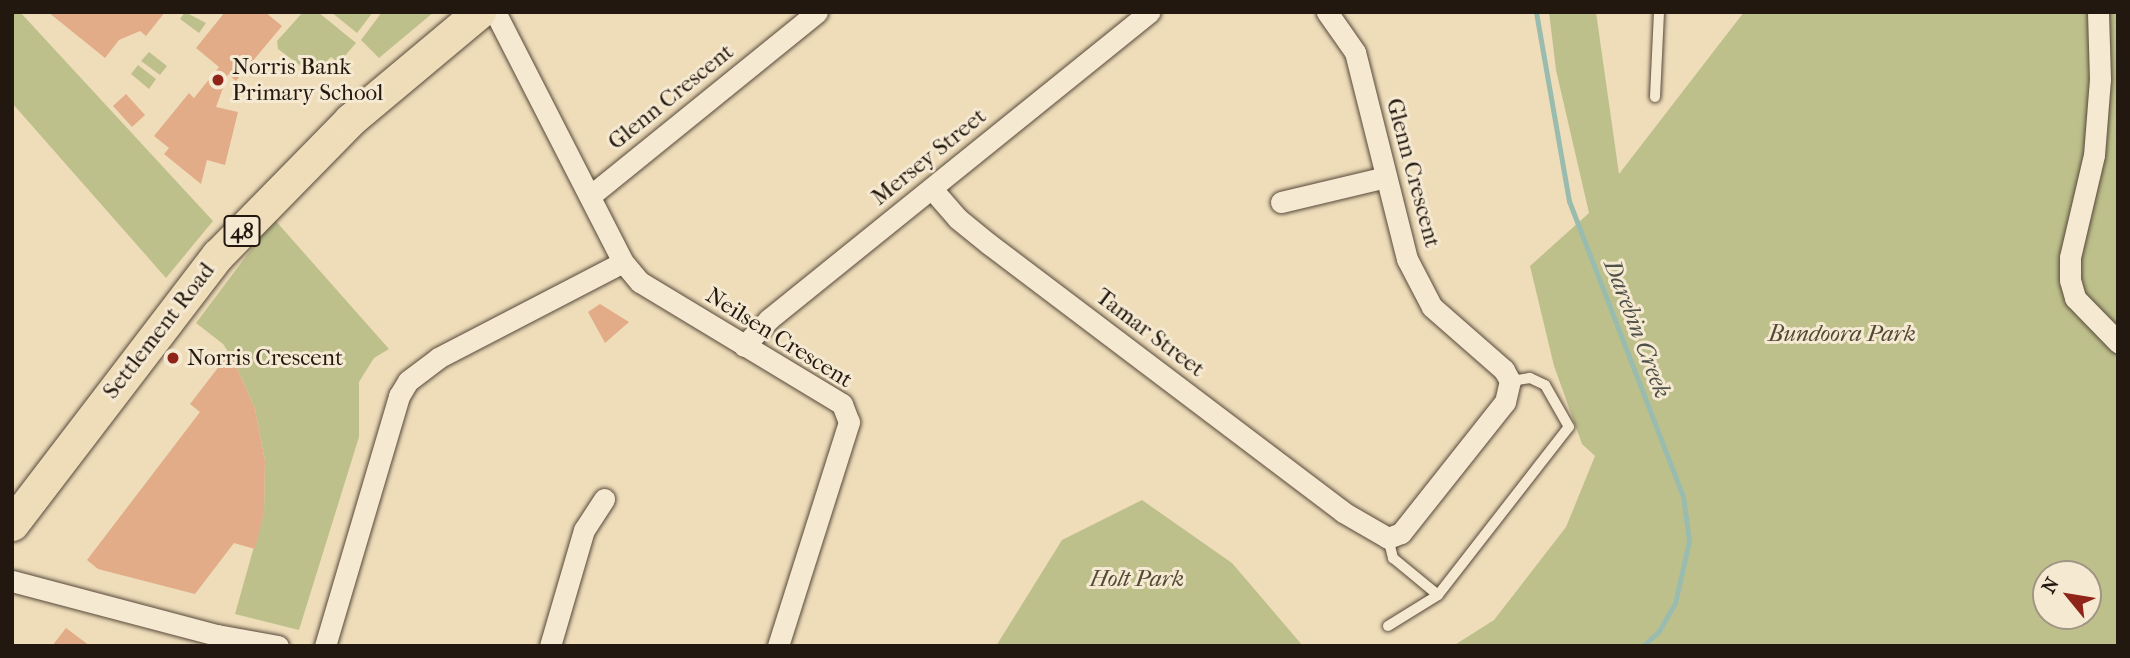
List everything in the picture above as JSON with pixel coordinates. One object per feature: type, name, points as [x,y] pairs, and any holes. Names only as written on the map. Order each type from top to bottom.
[{"type":"main road","name":"Settlement Road","points":[[12,523],[218,255],[350,120],[479,12]]},
{"type":"street","points":[[325,646],[399,396],[408,381],[438,358],[623,262],[495,12]]},
{"type":"street","name":"Glenn Crescent","points":[[590,196],[817,12]]},
{"type":"street","name":"Mersey Street","points":[[744,346],[768,319],[1150,12]]},
{"type":"street","name":"Glenn Crescent","points":[[1327,12],[1354,52],[1407,259],[1432,307],[1464,338],[1504,370],[1510,381]]},
{"type":"street","points":[[2098,12],[2100,79],[2094,155],[2070,257],[2070,280],[2075,298],[2118,342]]},
{"type":"street","points":[[1281,202],[1386,177]]},
{"type":"street","name":"Tamar Street","points":[[932,189],[957,218],[989,244],[1343,512],[1388,538]]},
{"type":"street","name":"Neilsen Crescent","points":[[623,262],[640,282],[842,404],[849,422],[778,646]]},
{"type":"street","points":[[1388,538],[1401,533],[1505,402],[1510,381]]},
{"type":"street","points":[[550,646],[584,530],[604,499]]},
{"type":"street","points":[[12,580],[218,635],[278,646]]},
{"type":"lane","points":[[1654,97],[1658,12]]},
{"type":"lane","points":[[1388,626],[1438,595],[1569,427],[1545,385],[1530,378],[1510,381]]},
{"type":"lane","points":[[1388,538],[1393,558],[1438,595]]},
{"type":"green space","points":[[12,12],[20,12],[213,221],[166,278],[12,103]]},
{"type":"green space","points":[[185,12],[206,23],[199,33],[180,19]]},
{"type":"green space","points":[[303,12],[318,12],[356,43],[339,63],[331,57],[313,75],[278,49],[277,41]]},
{"type":"green space","points":[[331,12],[373,12],[357,33]]},
{"type":"green space","points":[[382,12],[434,12],[379,58],[361,40]]},
{"type":"green space","name":"Bundoora Park","points":[[1549,12],[1596,12],[1619,174],[1744,12],[2118,12],[2118,646],[1453,646],[1494,620],[1566,527],[1595,456],[1582,444],[1554,366],[1530,266],[1589,213],[1556,70]]},
{"type":"green space","points":[[149,52],[167,66],[160,75],[141,61]]},
{"type":"green space","points":[[138,65],[156,79],[149,89],[131,74]]},
{"type":"green space","points":[[274,219],[389,349],[374,358],[359,382],[359,437],[299,630],[235,614],[264,511],[265,461],[255,409],[234,361],[223,344],[196,323]]},
{"type":"green space","name":"Holt Park","points":[[1142,500],[1232,563],[1303,646],[996,646],[1062,540]]},
{"type":"building","points":[[48,12],[165,12],[146,36],[140,31],[119,40],[105,58]]},
{"type":"building","points":[[225,12],[265,12],[282,26],[236,81],[228,74],[216,107],[238,112],[225,165],[207,160],[201,184],[164,154],[169,148],[154,136],[189,93],[194,98],[219,67],[196,48]]},
{"type":"building","points":[[126,94],[145,115],[132,127],[113,106]]},
{"type":"building","points":[[600,304],[629,322],[605,343],[588,312]]},
{"type":"building","points":[[227,356],[234,361],[255,409],[265,461],[264,511],[255,549],[234,543],[195,594],[98,569],[87,560],[200,412],[190,404]]},
{"type":"building","points":[[66,628],[90,646],[52,646]]},
{"type":"waterway","name":"Darebin Creek","points":[[1536,12],[1569,201],[1683,496],[1689,541],[1675,603],[1658,632],[1643,646]]},
{"type":"place","name":"Norris Bank Primary School","points":[[218,80]]},
{"type":"place","name":"Norris Crescent","points":[[173,358]]}]
